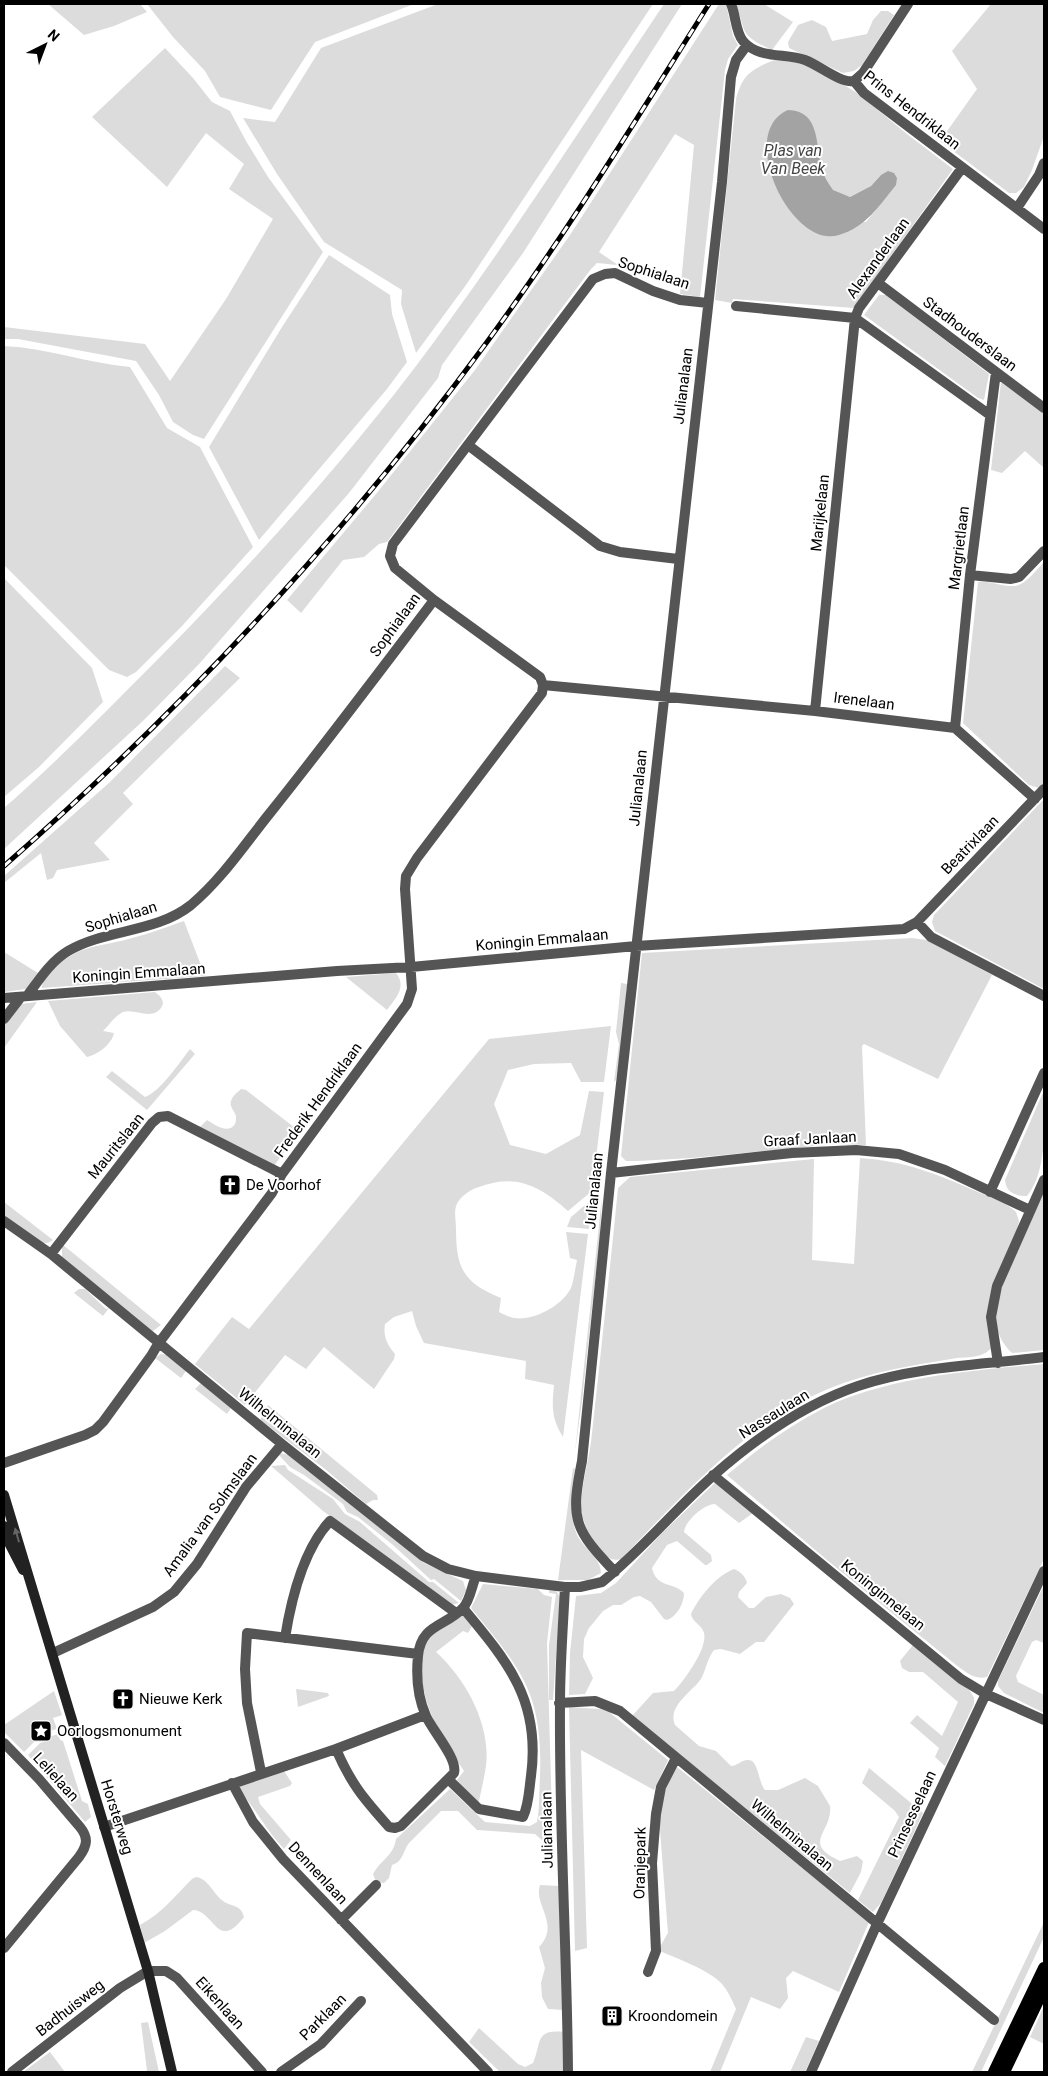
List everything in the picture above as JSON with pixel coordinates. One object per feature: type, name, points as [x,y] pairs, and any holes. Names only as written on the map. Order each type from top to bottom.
[{"type":"main road","name":"Horsterweg","points":[[4,1497],[15,1526],[28,1577],[53,1652],[148,1971],[171,2070]]},
{"type":"main road","name":"Horsterweg","points":[[4,1526],[15,1556],[28,1577]]},
{"type":"main road","points":[[994,2072],[1044,1968]]},
{"type":"main road","points":[[1004,2072],[1044,1988]]},
{"type":"street","points":[[731,4],[740,36],[747,45]]},
{"type":"street","points":[[854,81],[863,73],[908,4]]},
{"type":"street","name":"Prins Hendriklaan","points":[[747,45],[758,52],[805,60],[844,80],[854,81],[864,93],[1044,229]]},
{"type":"street","name":"Julianalaan","points":[[615,1572],[589,1545],[579,1526],[575,1494],[582,1461],[611,1173],[708,303],[731,77],[736,60],[747,45]]},
{"type":"street","points":[[1017,208],[1039,175],[1044,163]]},
{"type":"street","name":"Alexanderlaan","points":[[736,306],[855,318],[858,308],[962,168]]},
{"type":"street","name":"Sophialaan","points":[[24,996],[51,964],[68,951],[90,941],[160,922],[185,909],[213,884],[289,789],[434,600],[395,568],[390,556],[392,544],[593,279],[605,274],[615,273],[653,291],[680,300],[708,303]]},
{"type":"street","name":"Stadhouderslaan","points":[[878,283],[1044,408]]},
{"type":"street","points":[[855,318],[990,415]]},
{"type":"street","name":"Marijkelaan","points":[[816,711],[855,318]]},
{"type":"street","name":"Margrietlaan","points":[[955,728],[970,575],[996,372]]},
{"type":"street","points":[[468,445],[600,546],[620,552],[678,559]]},
{"type":"street","points":[[970,575],[1011,579],[1019,577],[1044,551]]},
{"type":"street","points":[[434,600],[540,677],[543,684]]},
{"type":"street","name":"Irenelaan","points":[[543,684],[816,711],[955,728]]},
{"type":"street","name":"Frederik Hendriklaan","points":[[4,1463],[85,1436],[103,1422],[158,1344],[272,1193],[282,1174],[407,1004],[412,989],[404,889],[406,876],[417,858],[542,693],[543,684]]},
{"type":"street","points":[[955,728],[1035,799]]},
{"type":"street","name":"Beatrixlaan","points":[[917,922],[1044,789]]},
{"type":"street","points":[[917,922],[931,936],[1044,996]]},
{"type":"street","name":"Koningin Emmalaan","points":[[4,998],[337,971],[411,967],[636,946],[885,931],[904,929],[917,922]]},
{"type":"street","points":[[4,1019],[24,996]]},
{"type":"street","points":[[990,1192],[1044,1074]]},
{"type":"street","name":"Mauritslaan","points":[[51,1254],[152,1123],[159,1117],[168,1116],[282,1174]]},
{"type":"street","name":"Graaf Janlaan","points":[[611,1173],[792,1153],[856,1150],[899,1154],[946,1170],[1030,1210]]},
{"type":"street","points":[[998,1363],[991,1317],[997,1286],[1044,1180]]},
{"type":"street","name":"Wilhelminalaan","points":[[4,1221],[51,1254],[158,1344],[423,1556],[448,1569],[476,1576],[565,1587]]},
{"type":"street","name":"Nassaulaan","points":[[565,1587],[580,1587],[602,1582],[615,1572],[713,1475],[747,1448],[804,1410],[858,1386],[918,1372],[1044,1357]]},
{"type":"street","name":"Amalia van Solmslaan","points":[[53,1652],[153,1607],[174,1592],[197,1564],[246,1487],[282,1444]]},
{"type":"street","name":"Koninginnelaan","points":[[713,1475],[961,1679],[986,1694],[1044,1720]]},
{"type":"street","points":[[285,1638],[289,1613],[299,1578],[317,1538],[330,1522],[460,1611],[502,1656],[519,1683],[528,1713],[534,1753],[527,1808],[523,1817],[479,1809],[449,1780]]},
{"type":"street","name":"Prinsesselaan","points":[[811,2072],[877,1924],[1044,1571]]},
{"type":"street","points":[[336,1749],[348,1776],[362,1797],[389,1827],[401,1826],[449,1780],[454,1773],[454,1763],[425,1715],[418,1685],[418,1654],[424,1635],[460,1611],[476,1576]]},
{"type":"street","name":"Julianalaan","points":[[565,1587],[560,1703],[568,2072]]},
{"type":"street","points":[[262,1772],[247,1702],[245,1669],[247,1634],[418,1654]]},
{"type":"street","name":"Wilhelminalaan","points":[[560,1703],[595,1701],[620,1712],[994,2020]]},
{"type":"street","points":[[104,1827],[262,1772],[336,1749],[425,1715]]},
{"type":"street","name":"Lelielaan","points":[[4,1743],[39,1779],[85,1833],[87,1841],[84,1850],[4,1948]]},
{"type":"street","name":"Oranjepark","points":[[648,1972],[656,1951],[652,1864],[656,1814],[661,1787],[676,1758]]},
{"type":"street","name":"Dennenlaan","points":[[232,1783],[252,1822],[283,1859],[488,2072]]},
{"type":"street","points":[[341,1920],[376,1885]]},
{"type":"street","name":"Badhuisweg","points":[[12,2072],[120,1988],[148,1971]]},
{"type":"street","name":"Eikenlaan","points":[[148,1971],[166,1971],[177,1978],[262,2072]]},
{"type":"street","name":"Parklaan","points":[[282,2072],[321,2044],[360,2001]]},
{"type":"shaded area","points":[[48,4],[140,4],[147,12],[114,26],[84,35]]},
{"type":"shaded area","points":[[147,4],[414,4],[315,42],[271,110],[220,97],[205,71],[173,37]]},
{"type":"shaded area","points":[[438,4],[653,4],[466,285],[416,353],[401,304],[402,290],[324,242],[277,174],[243,118],[275,122],[321,48]]},
{"type":"shaded area","points":[[664,4],[682,4],[523,253],[442,365],[438,378],[349,493],[200,663],[144,720],[4,849],[4,808],[84,733],[201,615],[314,492],[385,406],[507,240]]},
{"type":"shaded area","points":[[719,4],[726,4],[733,36],[738,45],[728,59],[725,70],[700,297],[680,294],[694,145],[675,134],[599,252],[618,265],[597,263],[591,269],[387,542],[379,544],[364,557],[343,560],[301,613],[287,600],[376,494],[475,370],[570,235]]},
{"type":"shaded area","points":[[736,4],[764,4],[793,22],[772,50],[749,37]]},
{"type":"shaded area","points":[[991,4],[1044,4],[1044,136],[1024,187],[1016,193],[1009,193],[940,141],[977,89],[952,51]]},
{"type":"shaded area","points":[[881,11],[888,11],[894,15],[862,65],[854,71],[843,73],[789,48],[788,42],[798,25],[812,20],[826,27],[832,41],[867,34],[873,20]]},
{"type":"shaded area","points":[[165,48],[212,102],[230,111],[268,177],[323,252],[204,439],[193,435],[173,422],[159,395],[136,361],[18,339],[4,339],[4,327],[145,344],[170,381],[226,299],[273,219],[229,189],[244,164],[206,133],[167,187],[92,117]]},
{"type":"shaded area","points":[[777,59],[812,65],[857,93],[953,169],[854,308],[733,299],[732,303],[715,300],[736,99],[745,78],[755,69]],"holes":[[[813,128],[822,170],[832,190],[850,197],[871,186],[881,175],[880,205],[866,222],[802,223],[788,206],[777,188],[770,167],[768,145]]]},
{"type":"shaded area","points":[[329,255],[390,295],[392,314],[407,362],[387,389],[259,540],[209,447],[282,327]]},
{"type":"shaded area","points":[[879,295],[886,295],[989,374],[984,400],[978,398],[864,315]]},
{"type":"shaded area","points":[[4,346],[20,347],[130,367],[167,428],[200,447],[253,547],[182,626],[136,672],[127,677],[109,670],[4,565]]},
{"type":"shaded area","points":[[1001,382],[1044,414],[1044,468],[1025,451],[1002,473],[991,470]]},
{"type":"shaded area","points":[[1044,562],[1044,783],[1039,788],[1029,785],[963,723],[978,582],[1010,586],[1018,585],[1034,573]]},
{"type":"shaded area","points":[[4,578],[92,668],[103,702],[39,767],[4,797]]},
{"type":"shaded area","points":[[225,666],[240,678],[123,793],[133,804],[94,843],[110,860],[57,870],[53,878],[47,880],[41,853],[4,883],[4,876],[110,782]]},
{"type":"shaded area","points":[[1044,799],[1044,989],[935,931],[932,922],[934,915]]},
{"type":"shaded area","points":[[184,921],[205,976],[42,988],[43,982],[48,975],[72,955]]},
{"type":"shaded area","points":[[912,938],[927,940],[992,975],[938,1079],[864,1044],[862,1046],[866,1145],[836,1144],[692,1158],[637,1161],[626,1161],[621,1156],[642,953]]},
{"type":"shaded area","points":[[4,952],[38,973],[26,989],[4,992]]},
{"type":"shaded area","points":[[396,973],[401,983],[400,988],[397,997],[387,1010],[346,977]]},
{"type":"shaded area","points":[[621,983],[627,984],[627,986],[623,1035],[616,1080],[614,1082],[619,1044],[616,1032]]},
{"type":"shaded area","points":[[155,992],[163,1001],[161,1008],[157,1012],[148,1014],[123,1012],[103,1031],[114,1033],[107,1045],[87,1057],[60,1026],[48,1001]]},
{"type":"shaded area","points":[[37,1002],[4,1048],[4,1025],[20,1004]]},
{"type":"shaded area","points":[[611,1026],[604,1082],[581,1082],[571,1063],[534,1064],[508,1070],[494,1104],[510,1145],[546,1154],[580,1135],[589,1091],[604,1092],[592,1191],[568,1211],[558,1202],[527,1184],[505,1181],[472,1190],[460,1200],[455,1209],[456,1243],[460,1264],[465,1273],[478,1287],[501,1298],[499,1312],[514,1318],[538,1315],[547,1311],[567,1295],[572,1285],[577,1260],[570,1258],[566,1232],[588,1234],[563,1437],[554,1418],[554,1385],[525,1379],[526,1361],[424,1343],[416,1326],[412,1311],[394,1317],[385,1324],[386,1340],[395,1354],[394,1359],[374,1389],[324,1347],[306,1369],[285,1355],[245,1405],[195,1364],[232,1317],[249,1329],[489,1039]]},
{"type":"shaded area","points":[[190,1049],[195,1054],[147,1110],[106,1077],[112,1071],[145,1097],[163,1083]]},
{"type":"shaded area","points":[[241,1089],[246,1090],[299,1131],[274,1166],[200,1127],[207,1120],[221,1128],[229,1129],[232,1127],[236,1116],[231,1101]]},
{"type":"shaded area","points":[[1044,1090],[1044,1132],[1039,1173],[1027,1196],[1019,1195],[1012,1193],[1007,1188],[1005,1180]]},
{"type":"shaded area","points":[[860,1158],[892,1162],[935,1174],[998,1200],[1016,1212],[1019,1221],[1017,1230],[991,1292],[992,1347],[989,1351],[976,1356],[908,1366],[859,1378],[828,1389],[798,1404],[769,1422],[716,1464],[621,1559],[613,1559],[606,1556],[599,1549],[588,1531],[581,1504],[591,1442],[618,1188],[630,1177],[814,1159],[812,1260],[854,1264]]},
{"type":"shaded area","points":[[1044,1192],[1044,1350],[1012,1353],[1005,1346],[998,1332],[996,1323],[997,1305],[1007,1273]]},
{"type":"shaded area","points":[[602,1196],[600,1235],[575,1452]]},
{"type":"shaded area","points":[[591,1200],[589,1229],[567,1227],[571,1217]]},
{"type":"shaded area","points":[[4,1202],[53,1240],[48,1243],[38,1243],[4,1216]]},
{"type":"shaded area","points":[[62,1244],[161,1325],[153,1331],[148,1329],[62,1259]]},
{"type":"shaded area","points":[[79,1289],[85,1289],[106,1309],[109,1308],[103,1316],[74,1293]]},
{"type":"shaded area","points":[[161,1354],[167,1355],[186,1371],[181,1378],[155,1358]]},
{"type":"shaded area","points":[[1044,1364],[1044,1559],[987,1677],[974,1676],[956,1665],[827,1560],[727,1475],[786,1430],[824,1408],[849,1397],[903,1382],[961,1372]]},
{"type":"shaded area","points":[[201,1383],[231,1408],[227,1414],[195,1389]]},
{"type":"shaded area","points":[[268,1405],[377,1495],[378,1500],[373,1500],[366,1504],[325,1469],[260,1420]]},
{"type":"shaded area","points":[[278,1454],[289,1455],[424,1563],[463,1581],[466,1590],[461,1601],[434,1579],[431,1580],[393,1545],[358,1517],[347,1512],[343,1504],[290,1467]]},
{"type":"shaded area","points":[[285,1465],[288,1470],[333,1499],[345,1514],[360,1522],[429,1582],[433,1582],[459,1603],[451,1605],[323,1511],[271,1466]]},
{"type":"shaded area","points":[[573,1468],[575,1469],[572,1494],[574,1527],[580,1540],[598,1563],[601,1573],[588,1580],[558,1580]]},
{"type":"shaded area","points":[[716,1482],[753,1513],[739,1523],[715,1504],[706,1507],[696,1514],[688,1523],[684,1532],[711,1555],[712,1561],[705,1565],[677,1541],[667,1545],[652,1568],[657,1579],[684,1593],[679,1609],[671,1618],[664,1619],[651,1602],[640,1596],[634,1597],[621,1605],[613,1605],[603,1611],[589,1628],[584,1639],[583,1657],[593,1678],[585,1694],[569,1695],[570,1653],[576,1596],[601,1593],[616,1583],[663,1532]]},
{"type":"shaded area","points":[[734,1569],[742,1574],[747,1583],[739,1592],[738,1597],[749,1608],[754,1608],[766,1597],[781,1594],[790,1598],[794,1604],[764,1642],[756,1642],[740,1654],[721,1649],[714,1650],[701,1679],[677,1706],[673,1718],[675,1725],[699,1746],[716,1751],[731,1766],[751,1760],[756,1767],[765,1790],[778,1790],[805,1778],[818,1786],[830,1806],[830,1815],[821,1836],[820,1843],[822,1848],[828,1855],[840,1861],[857,1856],[863,1861],[861,1872],[850,1893],[632,1716],[653,1693],[674,1691],[689,1672],[699,1655],[704,1639],[703,1630],[691,1614],[709,1588],[727,1572]]},
{"type":"shaded area","points":[[483,1584],[538,1589],[544,1595],[552,1597],[547,1643],[553,1850],[535,1834],[477,1830],[458,1811],[441,1811],[409,1843],[401,1859],[392,1865],[389,1878],[384,1883],[376,1882],[373,1874],[390,1854],[396,1839],[450,1789],[485,1822],[530,1826],[537,1822],[540,1776],[538,1723],[533,1702],[516,1666],[471,1608]]},
{"type":"shaded area","points":[[1044,1585],[1044,1643],[1036,1640],[1032,1642],[1016,1676],[1018,1682],[1044,1695],[1044,1713],[1004,1693],[998,1686],[998,1681]]},
{"type":"shaded area","points":[[549,1588],[555,1589],[560,1597],[553,1700],[549,1700],[549,1645],[556,1594],[549,1593]]},
{"type":"shaded area","points":[[462,1613],[472,1626],[468,1633],[463,1631],[436,1652],[457,1675],[466,1689],[474,1704],[485,1735],[487,1750],[486,1766],[478,1805],[457,1780],[464,1771],[434,1721],[422,1680],[422,1653],[426,1643],[440,1628]]},
{"type":"shaded area","points":[[913,1645],[970,1691],[974,1698],[974,1704],[945,1766],[935,1757],[939,1748],[910,1723],[917,1715],[942,1736],[958,1702],[923,1672],[909,1672],[902,1668],[900,1661]]},
{"type":"shaded area","points":[[296,1689],[328,1693],[329,1696],[298,1707]]},
{"type":"shaded area","points":[[54,1691],[62,1715],[53,1718],[57,1729],[48,1731],[47,1728],[40,1731],[37,1736],[38,1738],[24,1752],[4,1732],[4,1725]]},
{"type":"shaded area","points":[[569,1707],[600,1709],[609,1712],[668,1760],[654,1790],[581,1750],[587,1948],[575,1951]]},
{"type":"shaded area","points":[[58,1734],[60,1740],[63,1741],[82,1801],[88,1804],[91,1817],[85,1822],[28,1755],[40,1743],[48,1741],[49,1737]]},
{"type":"shaded area","points":[[677,1767],[869,1922],[839,1992],[793,1971],[786,1978],[788,1998],[780,2009],[751,1997],[720,2072],[710,2072],[736,2009],[731,1999],[722,1984],[709,1974],[658,1950],[668,1933],[660,1830],[660,1804],[668,1781]]},
{"type":"shaded area","points":[[869,1768],[923,1813],[881,1903],[873,1912],[858,1900],[899,1817],[895,1811],[862,1783]]},
{"type":"shaded area","points":[[284,1771],[292,1783],[290,1786],[258,1797],[260,1804],[291,1840],[284,1849],[234,1784],[262,1779]]},
{"type":"shaded area","points":[[196,1877],[208,1884],[223,1901],[241,1910],[244,1917],[235,1927],[228,1931],[217,1927],[206,1916],[193,1910],[165,1931],[144,1943],[140,1925],[162,1910]]},
{"type":"shaded area","points":[[540,1885],[560,1886],[564,2010],[548,2009],[542,1997],[541,1983],[545,1968],[539,1947],[545,1939],[547,1923],[540,1900]]},
{"type":"shaded area","points":[[1044,1922],[1044,1937],[981,2072],[972,2072]]},
{"type":"shaded area","points":[[1044,2006],[1044,2044],[1030,2037]]},
{"type":"shaded area","points":[[148,2022],[159,2072],[147,2071],[141,2023]]},
{"type":"shaded area","points":[[479,2028],[518,2064],[525,2067],[533,2063],[543,2035],[564,2032],[564,2072],[500,2072],[469,2042]]},
{"type":"shaded area","points":[[806,2037],[819,2041],[805,2072],[790,2072]]},
{"type":"shaded area","points":[[50,2052],[65,2072],[23,2072]]},
{"type":"water","name":"Plas van Van Beek","points":[[788,110],[799,112],[806,116],[811,123],[815,131],[823,172],[833,190],[850,197],[871,186],[881,175],[888,171],[894,173],[897,178],[896,185],[878,208],[857,227],[839,235],[821,235],[804,225],[788,208],[776,187],[768,164],[767,141],[773,123]]},
{"type":"railway","points":[[4,866],[135,745],[198,682],[260,617],[377,483],[433,413],[517,301],[601,175],[709,4]]},
{"type":"place","name":"De Voorhof","points":[[230,1185]]},
{"type":"place","name":"Nieuwe Kerk","points":[[123,1699]]},
{"type":"place","name":"Oorlogsmonument","points":[[41,1731]]},
{"type":"place","name":"Kroondomein","points":[[612,2016]]}]
